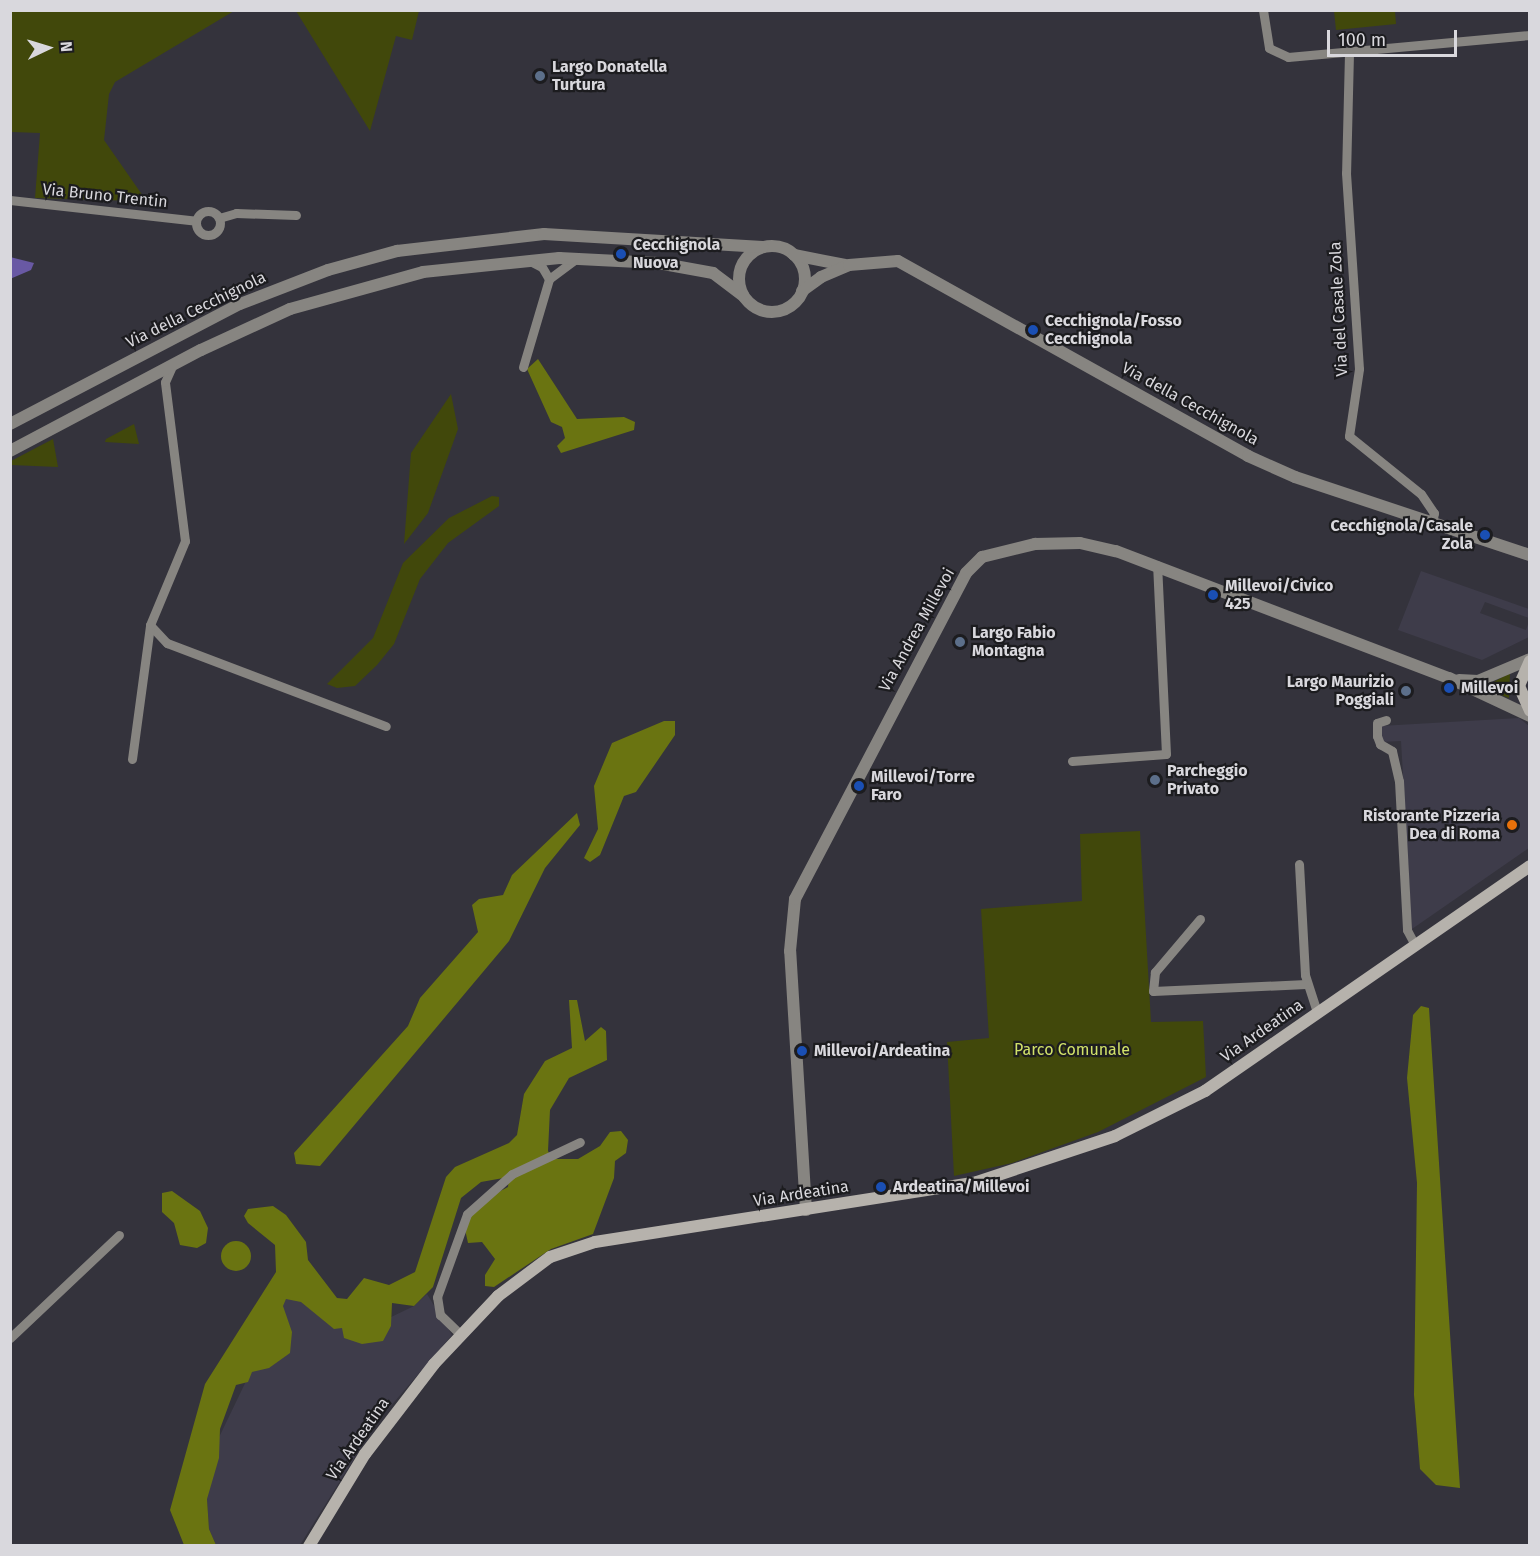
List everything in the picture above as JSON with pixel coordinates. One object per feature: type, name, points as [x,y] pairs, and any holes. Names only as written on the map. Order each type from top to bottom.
[{"type":"main road","points":[[1530,660],[1519,681],[1530,711]]},
{"type":"main road","name":"Via Ardeatina","points":[[309,1545],[379,1435],[460,1334],[513,1283],[569,1249],[982,1181],[1090,1146],[1194,1098],[1530,866]]},
{"type":"street","points":[[1263,10],[1266,40],[1274,52],[1292,57],[1530,35]]},
{"type":"street","name":"Via del Casale Zola","points":[[1350,53],[1346,173],[1359,373],[1349,436],[1421,494],[1434,513],[1432,523]]},
{"type":"street","name":"Via Bruno Trentin","points":[[10,200],[196,221],[207,211],[219,218],[236,213],[296,215]]},
{"type":"street","name":"Via Bruno Trentin","points":[[196,221],[198,230],[207,235],[216,232],[219,218]]},
{"type":"street","name":"Via della Cecchignola","points":[[10,424],[240,304],[328,270],[398,251],[544,234],[763,247]]},
{"type":"street","points":[[10,451],[173,365],[290,309],[363,285],[450,267],[577,258],[697,267],[729,281],[750,305],[771,312],[792,305],[802,291],[803,268],[794,255],[774,246],[763,247],[751,254],[739,272],[743,296]]},
{"type":"street","name":"Via della Cecchignola","points":[[794,255],[821,264],[849,265],[886,259],[906,264],[1248,456],[1295,477],[1530,555]]},
{"type":"street","points":[[523,367],[549,279],[577,258]]},
{"type":"street","points":[[526,260],[542,267],[549,279]]},
{"type":"street","name":"Via della Cecchignola","points":[[802,291],[821,277],[849,265]]},
{"type":"street","points":[[132,759],[150,625],[185,541],[165,374],[173,365]]},
{"type":"street","points":[[144,381],[159,384],[168,402]]},
{"type":"street","name":"Via Andrea Millevoi","points":[[806,1210],[790,951],[795,899],[966,573],[990,553],[1035,544],[1080,543],[1157,565],[1449,678],[1530,716]]},
{"type":"street","points":[[1072,761],[1166,754],[1157,565]]},
{"type":"street","points":[[150,625],[167,643],[386,726]]},
{"type":"street","points":[[1449,678],[1478,681],[1530,660]]},
{"type":"street","points":[[1386,720],[1377,723],[1377,736],[1380,744],[1392,751],[1399,781],[1407,930],[1415,945]]},
{"type":"street","points":[[1299,864],[1306,984],[1317,1013]]},
{"type":"street","points":[[1200,919],[1155,972],[1153,992],[1306,984]]},
{"type":"street","points":[[460,1334],[440,1315],[437,1297],[467,1214],[512,1174],[580,1142]]},
{"type":"street","points":[[10,1338],[119,1235]]},
{"type":"shaded area","points":[[1421,571],[1529,609],[1529,618],[1485,602],[1480,613],[1526,630],[1529,621],[1529,637],[1482,660],[1398,630]]},
{"type":"shaded area","points":[[1519,718],[1529,726],[1529,848],[1412,929],[1401,741],[1381,742],[1380,726]]},
{"type":"shaded area","points":[[291,1288],[362,1331],[414,1306],[427,1294],[452,1335],[377,1422],[300,1545],[216,1545],[209,1529],[207,1499],[197,1483]]},
{"type":"green space","points":[[11,10],[234,11],[115,82],[109,94],[104,140],[143,196],[139,201],[35,198],[40,133],[12,132],[11,138]]},
{"type":"green space","points":[[296,11],[419,11],[412,40],[396,36],[370,131]]},
{"type":"green space","points":[[1334,11],[1395,11],[1396,24],[1336,30]]},
{"type":"green space","points":[[538,359],[577,419],[624,417],[635,422],[634,430],[561,453],[557,446],[565,438],[562,427],[551,422],[527,369]]},
{"type":"green space","points":[[451,394],[458,429],[428,513],[404,544],[411,453]]},
{"type":"green space","points":[[134,424],[139,444],[105,442],[106,439]]},
{"type":"green space","points":[[53,439],[58,467],[11,465],[11,461]]},
{"type":"green space","points":[[492,496],[499,497],[499,506],[448,543],[420,579],[394,644],[377,665],[355,686],[337,688],[327,684],[373,638],[403,563],[449,518]]},
{"type":"green space","points":[[1510,673],[1509,698],[1481,687],[1490,684]]},
{"type":"green space","points":[[664,721],[675,721],[675,735],[636,792],[624,796],[600,855],[590,862],[584,858],[598,829],[594,786],[612,743]]},
{"type":"green space","points":[[577,813],[580,825],[545,868],[509,941],[320,1166],[296,1164],[294,1153],[408,1026],[420,998],[478,932],[472,905],[479,899],[503,895],[512,875]]},
{"type":"green space","name":"Parco Comunale","points":[[1140,831],[1151,1022],[1203,1021],[1206,1077],[1098,1132],[1012,1163],[954,1176],[947,1042],[989,1038],[981,909],[1082,901],[1080,834]]},
{"type":"green space","points":[[569,1000],[577,1000],[585,1041],[601,1027],[606,1031],[607,1060],[569,1078],[550,1110],[548,1151],[552,1159],[578,1159],[600,1146],[610,1132],[621,1131],[628,1140],[626,1153],[615,1161],[614,1178],[593,1234],[551,1249],[494,1287],[485,1286],[485,1275],[495,1259],[482,1242],[468,1243],[464,1225],[474,1205],[508,1187],[509,1177],[481,1182],[461,1198],[433,1287],[414,1306],[392,1303],[391,1326],[383,1341],[362,1344],[344,1338],[342,1328],[334,1329],[301,1302],[286,1299],[283,1306],[292,1332],[290,1353],[269,1368],[252,1372],[248,1382],[236,1385],[220,1429],[219,1458],[207,1499],[209,1529],[216,1545],[184,1545],[170,1510],[205,1384],[276,1272],[275,1245],[248,1223],[244,1216],[248,1209],[273,1206],[286,1215],[306,1242],[308,1260],[337,1298],[347,1299],[364,1278],[389,1285],[415,1272],[446,1177],[455,1167],[509,1143],[517,1135],[524,1094],[545,1061],[572,1048]]},
{"type":"green space","points":[[1421,1006],[1429,1008],[1460,1488],[1436,1485],[1420,1469],[1414,1395],[1417,1183],[1407,1078],[1413,1015]]},
{"type":"green space","points":[[172,1191],[200,1211],[208,1228],[206,1243],[197,1248],[180,1245],[174,1223],[162,1212],[162,1193]]},
{"type":"green space","points":[[236,1241],[247,1245],[251,1256],[247,1267],[236,1271],[225,1267],[221,1256],[225,1245]]},
{"type":"building","points":[[10,257],[34,263],[31,270],[10,279]]},
{"type":"place","name":"Largo Donatella Turtura","points":[[540,76]]},
{"type":"place","name":"Cecchignola Nuova","points":[[621,254]]},
{"type":"place","name":"Cecchignola/Fosso Cecchignola","points":[[1033,330]]},
{"type":"place","name":"Cecchignola/Casale Zola","points":[[1485,535]]},
{"type":"place","name":"Millevoi/Civico 425","points":[[1213,595]]},
{"type":"place","name":"Largo Fabio Montagna","points":[[960,642]]},
{"type":"place","name":"Millevoi","points":[[1449,688]]},
{"type":"place","name":"Largo Maurizio Poggiali","points":[[1406,691]]},
{"type":"place","name":"Parcheggio Privato","points":[[1155,780]]},
{"type":"place","name":"Millevoi/Torre Faro","points":[[859,786]]},
{"type":"place","name":"Ristorante Pizzeria Dea di Roma","points":[[1512,825]]},
{"type":"place","name":"Millevoi/Ardeatina","points":[[802,1051]]},
{"type":"place","name":"Ardeatina/Millevoi","points":[[881,1187]]}]
